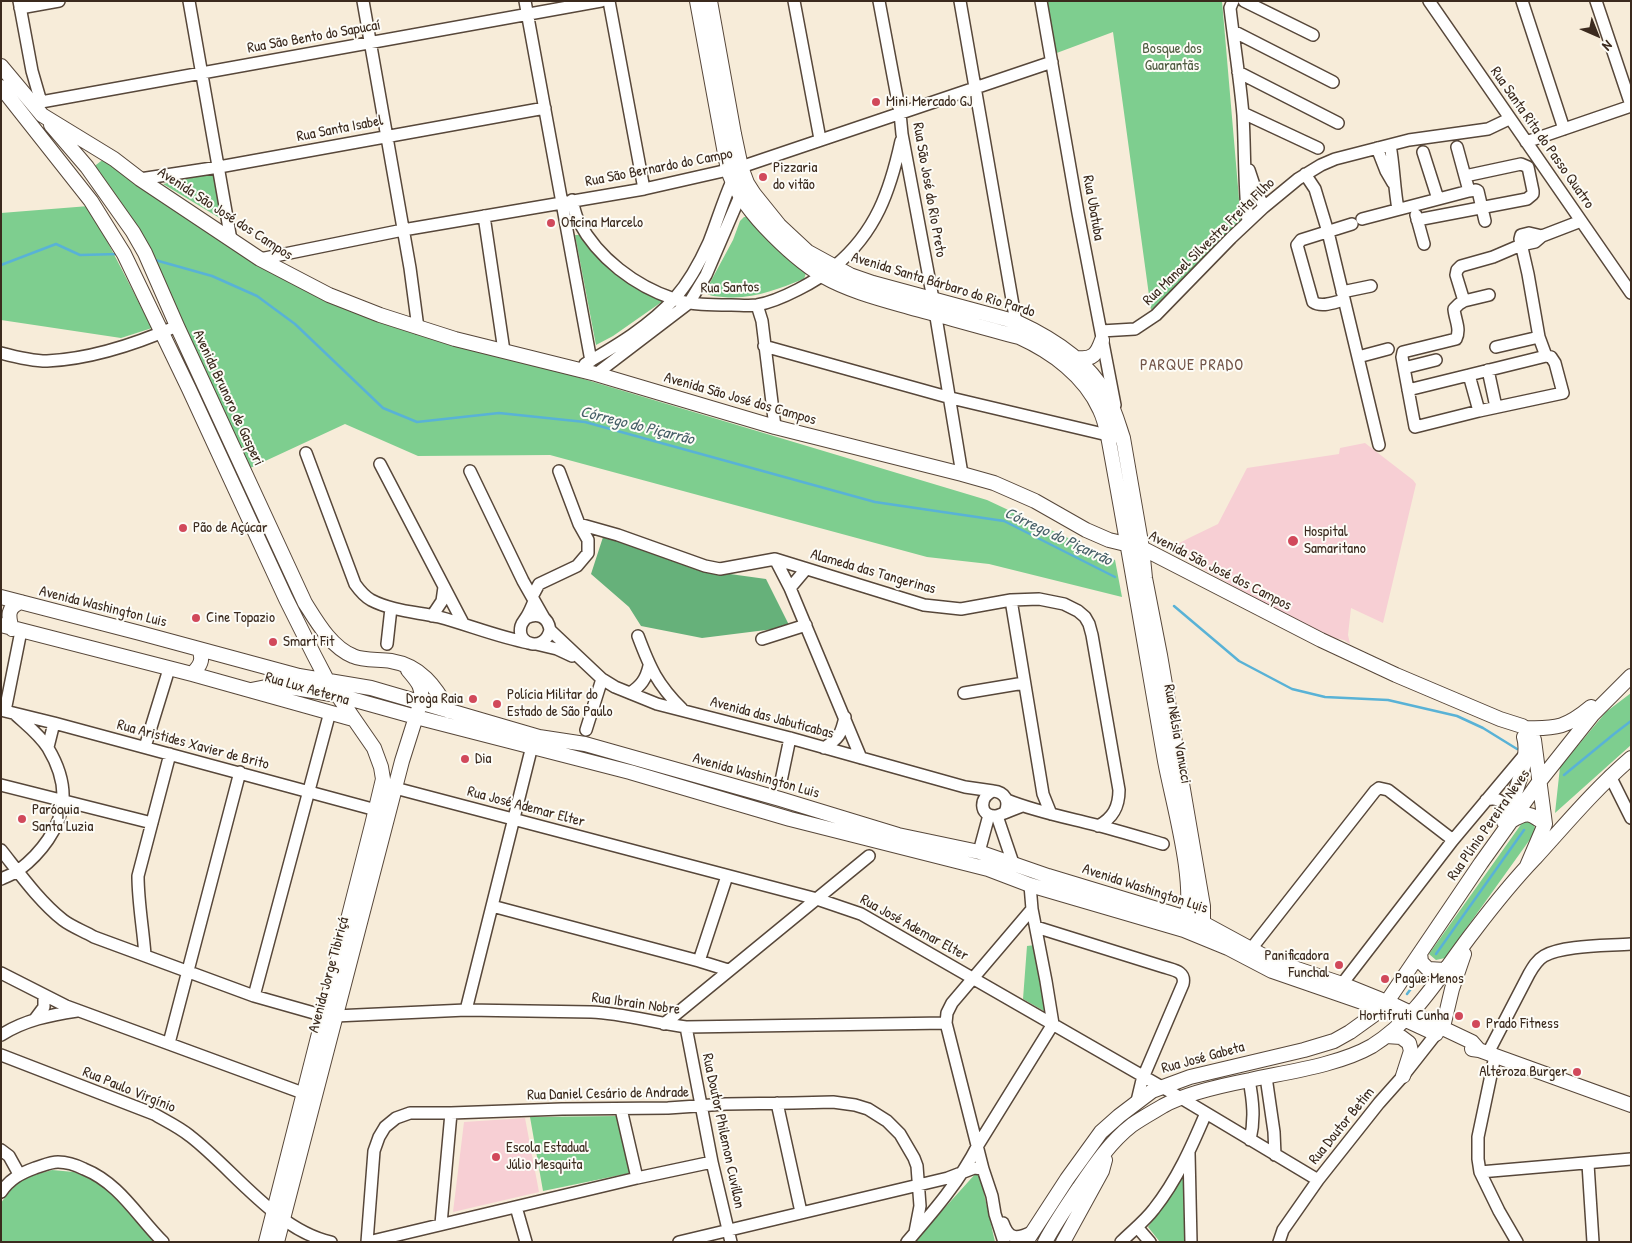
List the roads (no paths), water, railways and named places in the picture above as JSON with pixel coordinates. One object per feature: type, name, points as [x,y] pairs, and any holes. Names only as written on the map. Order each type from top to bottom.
[{"type":"main road","name":"Avenida Santa Bárbaro do Rio Pardo","points":[[697,1],[740,196],[754,215],[775,238],[805,264],[838,284],[935,314],[1019,337],[1047,352],[1071,371],[1085,385],[1100,410],[1108,436],[1126,544]]},
{"type":"main road","name":"Avenida Santa Bárbaro do Rio Pardo","points":[[710,1],[734,134],[734,173]]},
{"type":"main road","name":"Avenida São José dos Campos","points":[[1,66],[8,89],[35,109],[104,153],[140,180],[260,259],[329,295],[418,328],[596,374],[775,427],[962,474],[994,484],[1035,501],[1086,530],[1110,540],[1142,548],[1321,640],[1396,675],[1526,728]]},
{"type":"main road","name":"Avenida Brunoro de Gasperi","points":[[35,109],[87,167],[145,253],[305,603],[317,622],[332,641],[352,656],[393,661],[409,666],[425,676],[442,697],[449,711]]},
{"type":"main road","name":"Avenida Brunoro de Gasperi","points":[[35,109],[67,169],[91,201],[124,254],[313,653],[327,680],[374,748]]},
{"type":"main road","points":[[67,169],[87,167],[104,153]]},
{"type":"main road","name":"Avenida Santa Bárbaro do Rio Pardo","points":[[734,173],[747,183],[779,225],[808,252],[834,267],[873,283],[1017,322],[1051,340],[1077,358],[1106,393],[1118,420],[1123,438],[1142,548]]},
{"type":"main road","points":[[1077,358],[1085,359],[1093,355],[1099,349],[1102,336]]},
{"type":"main road","name":"Rua Nélsia Vanucci","points":[[1126,544],[1185,860],[1188,890],[1186,923]]},
{"type":"main road","name":"Rua Nélsia Vanucci","points":[[1142,548],[1145,578],[1197,870],[1202,906],[1202,922]]},
{"type":"main road","points":[[1145,578],[1152,566],[1162,559]]},
{"type":"main road","name":"Avenida Washington Luis","points":[[1,597],[299,676],[372,688],[539,736],[585,744],[898,834],[979,852],[1013,862],[1040,883],[1171,912],[1228,948],[1272,971],[1385,1006]]},
{"type":"main road","points":[[11,628],[10,610],[14,605],[21,602]]},
{"type":"main road","name":"Avenida Washington Luis","points":[[11,628],[252,690],[271,686],[283,686],[337,695],[630,772],[790,820],[988,869],[1186,923],[1202,922],[1273,961],[1342,984],[1439,1031],[1472,1042],[1487,1053],[1631,1105]]},
{"type":"main road","points":[[299,676],[311,665],[313,653],[328,652],[333,644],[332,641]]},
{"type":"main road","points":[[192,674],[201,663],[202,655],[199,648]]},
{"type":"main road","points":[[399,664],[409,671],[417,681],[422,692],[416,717]]},
{"type":"main road","points":[[1526,728],[1548,728],[1566,725],[1627,679]]},
{"type":"main road","name":"Rua Plínio Pereira Neves","points":[[1385,1006],[1488,853],[1510,815],[1593,714],[1627,679]]},
{"type":"main road","name":"Rua Lux Aeterna","points":[[252,690],[354,719]]},
{"type":"main road","points":[[352,700],[353,693],[358,690],[404,697]]},
{"type":"main road","name":"Avenida Jorge Tibiriçá","points":[[329,1015],[416,717]]},
{"type":"main road","name":"Avenida São José dos Campos","points":[[1500,719],[1522,734],[1526,742],[1526,752]]},
{"type":"main road","points":[[1526,728],[1534,740],[1545,824],[1526,866]]},
{"type":"main road","points":[[374,748],[391,759],[402,761]]},
{"type":"main road","name":"Avenida Jorge Tibiriçá","points":[[276,1242],[279,1215],[329,1015],[383,779],[382,767],[374,748]]},
{"type":"main road","points":[[1526,752],[1510,815],[1529,814],[1545,824]]},
{"type":"main road","points":[[1045,1242],[1057,1220],[1096,1164],[1111,1145],[1132,1125],[1164,1106],[1182,1098],[1329,1062],[1370,1047],[1386,1036],[1409,1017],[1472,933],[1526,866],[1610,776],[1631,758]]},
{"type":"main road","points":[[979,852],[978,859],[988,869]]},
{"type":"main road","points":[[1171,912],[1181,904],[1188,890]]},
{"type":"main road","points":[[1439,1031],[1457,971],[1472,933]]},
{"type":"main road","points":[[1420,953],[1421,962],[1428,969],[1446,970]]},
{"type":"main road","name":"Rua José Gabeta","points":[[1029,1237],[1101,1132],[1137,1101],[1160,1087],[1190,1077],[1334,1041],[1356,1028],[1385,1006]]},
{"type":"main road","points":[[1386,1036],[1401,1037],[1409,1043],[1411,1051],[1403,1076]]},
{"type":"main road","points":[[1250,1080],[1250,1067],[1261,1059]]},
{"type":"main road","points":[[1063,1242],[1102,1171],[1111,1145]]},
{"type":"main road","name":"Avenida Jorge Tibiriçá","points":[[266,1242],[279,1215]]},
{"type":"street","points":[[35,109],[32,71],[20,5],[59,1]]},
{"type":"street","points":[[189,1],[231,240]]},
{"type":"street","points":[[363,1],[418,328]]},
{"type":"street","points":[[525,1],[545,108],[567,201],[591,361]]},
{"type":"street","name":"Rua São Bento do Sapucaí","points":[[35,109],[202,73],[601,1]]},
{"type":"street","points":[[609,1],[644,189]]},
{"type":"street","points":[[794,1],[820,139]]},
{"type":"street","name":"Rua São José do Rio Preto","points":[[879,1],[933,299],[962,474]]},
{"type":"street","points":[[960,1],[1019,337]]},
{"type":"street","name":"Rua Ubatuba","points":[[1040,1],[1118,420]]},
{"type":"street","points":[[1233,1],[1230,8],[1242,113],[1248,222]]},
{"type":"street","points":[[1244,1],[1313,35]]},
{"type":"street","name":"Rua Santa Rita do Passo Quatro","points":[[1429,1],[1631,293]]},
{"type":"street","points":[[1522,1],[1564,129]]},
{"type":"street","points":[[1526,142],[1631,105],[1596,1]]},
{"type":"street","points":[[1233,31],[1333,82]]},
{"type":"street","name":"Rua São Bernardo do Campo","points":[[260,259],[403,230],[734,173],[820,139],[1052,62]]},
{"type":"street","points":[[8,89],[32,71]]},
{"type":"street","points":[[1238,72],[1338,123]]},
{"type":"street","name":"Rua Santa Isabel","points":[[140,180],[545,108]]},
{"type":"street","points":[[1242,113],[1318,148]]},
{"type":"street","name":"Rua Manoel Silvestre Freita Filho","points":[[1102,336],[1135,329],[1156,315],[1248,222],[1301,176],[1335,159],[1425,137],[1458,135],[1488,129],[1509,119]]},
{"type":"street","name":"Rua Santos","points":[[567,201],[586,235],[607,258],[628,276],[642,284],[674,299],[690,303],[757,305],[792,293],[822,275],[834,267],[858,242],[878,213],[886,196],[902,134]]},
{"type":"street","points":[[1390,145],[1394,168],[1393,182],[1398,209]]},
{"type":"street","points":[[1457,146],[1469,191]]},
{"type":"street","points":[[1377,148],[1386,171],[1393,182]]},
{"type":"street","points":[[1423,152],[1438,199]]},
{"type":"street","points":[[1245,158],[1255,188],[1264,207]]},
{"type":"street","points":[[1417,220],[1530,197],[1533,191],[1528,167],[1521,164],[1466,176]]},
{"type":"street","points":[[576,369],[614,346],[651,320],[674,299],[688,280],[709,242],[734,173]]},
{"type":"street","points":[[1301,176],[1318,202],[1328,232],[1379,445]]},
{"type":"street","points":[[1372,286],[1322,305],[1317,305],[1313,302],[1297,245],[1301,240],[1357,221],[1476,190],[1483,206],[1486,221]]},
{"type":"street","points":[[596,374],[690,303],[706,275],[740,196]]},
{"type":"street","points":[[1413,206],[1424,244]]},
{"type":"street","points":[[484,216],[504,351]]},
{"type":"street","points":[[1464,301],[1456,275],[1457,270],[1461,266],[1493,257],[1522,240],[1535,242],[1542,236],[1581,221]]},
{"type":"street","points":[[1522,240],[1539,337],[1546,356]]},
{"type":"street","points":[[1408,390],[1546,356],[1551,357],[1555,363],[1563,393],[1415,427],[1408,390],[1402,357],[1403,352],[1456,339],[1458,328],[1454,309],[1464,301],[1489,295]]},
{"type":"street","points":[[757,305],[762,321],[775,427]]},
{"type":"street","points":[[1,353],[46,361],[72,358],[98,354],[177,326]]},
{"type":"street","points":[[1496,347],[1539,337]]},
{"type":"street","points":[[764,346],[950,398],[1123,438]]},
{"type":"street","points":[[1358,357],[1388,349]]},
{"type":"street","points":[[1404,368],[1436,360]]},
{"type":"street","points":[[1488,370],[1496,408]]},
{"type":"street","points":[[1469,376],[1479,411]]},
{"type":"street","points":[[306,453],[355,584],[367,598],[391,608],[463,623],[504,638],[557,649],[580,660]]},
{"type":"street","points":[[380,464],[463,623]]},
{"type":"street","points":[[470,471],[523,581],[547,621],[550,630],[580,660]]},
{"type":"street","points":[[523,581],[539,584],[577,566],[588,553],[588,540],[579,524],[559,471]]},
{"type":"street","name":"Alameda das Tangerinas","points":[[579,524],[618,535],[705,566],[720,568],[775,559],[924,605],[961,609],[1010,600],[1039,599],[1064,604],[1078,611],[1089,624],[1117,778],[1119,801],[1116,811],[1122,832]]},
{"type":"street","points":[[775,559],[806,625],[861,758]]},
{"type":"street","points":[[790,588],[806,569]]},
{"type":"street","points":[[532,644],[522,636],[524,623],[539,584]]},
{"type":"street","points":[[432,616],[442,601],[444,587]]},
{"type":"street","points":[[1010,600],[1043,794],[1051,814]]},
{"type":"street","points":[[388,644],[391,608]]},
{"type":"street","points":[[504,638],[535,615],[544,618]]},
{"type":"street","points":[[762,639],[806,625]]},
{"type":"street","points":[[1,879],[18,871],[44,846],[58,821],[63,800],[62,780],[48,747],[42,739],[7,712],[11,628]]},
{"type":"street","points":[[532,644],[546,640],[550,630]]},
{"type":"street","points":[[638,636],[649,666],[666,694],[683,710]]},
{"type":"street","name":"Avenida das Jabuticabas","points":[[580,660],[602,679],[615,687],[657,704],[790,738],[965,787],[993,791]]},
{"type":"street","points":[[630,693],[643,683],[649,666]]},
{"type":"street","points":[[145,748],[169,669]]},
{"type":"street","points":[[586,730],[602,679]]},
{"type":"street","points":[[964,693],[1024,683]]},
{"type":"street","name":"Rua Aristides Xavier de Brito","points":[[7,712],[240,772],[376,810]]},
{"type":"street","points":[[254,996],[330,712]]},
{"type":"street","points":[[824,748],[842,732],[845,717]]},
{"type":"street","points":[[48,747],[54,723]]},
{"type":"street","points":[[781,781],[790,738]]},
{"type":"street","points":[[466,1010],[532,746]]},
{"type":"street","points":[[1342,984],[1453,840],[1526,752]]},
{"type":"street","points":[[145,955],[138,876],[170,754]]},
{"type":"street","points":[[169,1043],[240,772]]},
{"type":"street","points":[[1610,776],[1631,818]]},
{"type":"street","points":[[1,785],[152,823]]},
{"type":"street","points":[[965,787],[993,812]]},
{"type":"street","name":"Rua José Ademar Elter","points":[[395,788],[817,900],[861,914],[1182,1098],[1318,1180]]},
{"type":"street","points":[[1251,949],[1375,791],[1383,788],[1388,790],[1453,840]]},
{"type":"street","points":[[979,852],[993,812],[1008,806],[1003,794],[993,791],[985,797],[993,812],[1013,862]]},
{"type":"street","points":[[993,812],[1026,807],[1037,802],[1043,794]]},
{"type":"street","points":[[1486,800],[1492,798],[1499,799],[1510,815]]},
{"type":"street","points":[[1007,800],[1026,807],[1163,844]]},
{"type":"street","points":[[1098,826],[1108,820],[1116,811]]},
{"type":"street","name":"Rua Ibrain Nobre","points":[[1,850],[41,899],[65,921],[94,937],[254,996],[314,1013],[329,1015],[466,1010],[610,1012],[686,1027],[946,1024]]},
{"type":"street","points":[[664,1024],[869,856]]},
{"type":"street","points":[[699,961],[726,876]]},
{"type":"street","points":[[1029,1237],[1009,1235],[992,1196],[983,1169],[946,1024],[949,1009],[1032,910],[1040,883]]},
{"type":"street","points":[[492,906],[728,970]]},
{"type":"street","points":[[907,1242],[949,1191],[1053,1024],[1032,910]]},
{"type":"street","points":[[1036,926],[1179,972],[1184,980],[1140,1086],[1137,1101]]},
{"type":"street","points":[[1517,1242],[1480,1172],[1477,1149],[1487,1053],[1534,964],[1542,957],[1551,952],[1567,949],[1631,944]]},
{"type":"street","points":[[1,973],[80,1011],[309,1096]]},
{"type":"street","points":[[35,1019],[44,1007],[44,995]]},
{"type":"street","points":[[1,1035],[35,1019],[80,1011]]},
{"type":"street","name":"Rua Doutor Philemon Cuvillon","points":[[686,1027],[712,1162],[730,1236]]},
{"type":"street","name":"Rua Doutor Betim","points":[[1279,1242],[1283,1230],[1318,1180],[1439,1031]]},
{"type":"street","name":"Rua Paulo Virgínio","points":[[1,1055],[154,1114],[176,1126],[202,1146],[279,1215],[312,1236],[330,1242]]},
{"type":"street","points":[[1266,1077],[1274,1132],[1275,1155]]},
{"type":"street","points":[[1250,1080],[1254,1102],[1254,1123],[1250,1140]]},
{"type":"street","name":"Rua Daniel Cesário de Andrade","points":[[367,1242],[374,1151],[379,1137],[385,1128],[396,1118],[410,1113],[702,1107],[726,1104],[777,1103],[832,1102],[855,1105],[873,1112],[895,1128],[906,1142],[917,1166],[920,1206],[916,1232]]},
{"type":"street","points":[[777,1103],[801,1212]]},
{"type":"street","points":[[621,1109],[637,1178]]},
{"type":"street","points":[[441,1224],[451,1113]]},
{"type":"street","points":[[1121,1242],[1154,1210],[1189,1152],[1206,1113]]},
{"type":"street","points":[[1,1150],[9,1156],[19,1174]]},
{"type":"street","points":[[1189,1152],[1191,1242]]},
{"type":"street","points":[[1480,1172],[1631,1159]]},
{"type":"street","points":[[1,1192],[19,1174],[46,1164],[58,1162],[73,1164],[96,1174],[117,1189],[163,1242]]},
{"type":"street","points":[[367,1242],[712,1162]]},
{"type":"street","points":[[1588,1164],[1593,1242]]},
{"type":"street","points":[[679,1242],[730,1236],[801,1212],[918,1186],[974,1168],[983,1169]]},
{"type":"street","points":[[992,1196],[995,1214],[1004,1242]]},
{"type":"street","points":[[516,1207],[526,1242]]},
{"type":"street","points":[[1137,1227],[1150,1242]]},
{"type":"waterway","name":"Córrego do Piçarrão","points":[[1,265],[56,244],[80,255],[119,254]]},
{"type":"waterway","name":"Córrego do Piçarrão","points":[[155,260],[212,276],[257,296],[295,324],[383,408],[417,422],[499,413],[585,422],[875,502],[1004,521],[1115,577]]},
{"type":"waterway","name":"Córrego do Piçarrão","points":[[1174,606],[1239,661],[1292,689],[1325,697],[1388,700],[1457,716],[1483,728],[1517,749]]},
{"type":"waterway","name":"Córrego do Piçarrão","points":[[1564,775],[1631,721]]},
{"type":"waterway","points":[[1436,954],[1524,830]]},
{"type":"waterway","points":[[1407,994],[1419,978]]},
{"type":"place","name":"Mini Mercado GJ","points":[[876,102]]},
{"type":"place","name":"Pizzaria do vitão","points":[[763,177]]},
{"type":"place","name":"Oficina Marcelo","points":[[551,223]]},
{"type":"place","name":"Pão de Açúcar","points":[[183,528]]},
{"type":"place","name":"Hospital Samaritano","points":[[1293,541]]},
{"type":"place","name":"Cine Topazio","points":[[196,618]]},
{"type":"place","name":"Smart Fit","points":[[273,642]]},
{"type":"place","name":"Droga Raia","points":[[473,699]]},
{"type":"place","name":"Polícia Militar do Estado de São Paulo","points":[[497,704]]},
{"type":"place","name":"Dia","points":[[465,759]]},
{"type":"place","name":"Paróquia Santa Luzia","points":[[22,819]]},
{"type":"place","name":"Panificadora Funchal","points":[[1339,965]]},
{"type":"place","name":"Pague Menos","points":[[1385,979]]},
{"type":"place","name":"Hortifruti Cunha","points":[[1459,1016]]},
{"type":"place","name":"Prado Fitness","points":[[1476,1024]]},
{"type":"place","name":"Alteroza Burger","points":[[1577,1072]]},
{"type":"place","name":"Escola Estadual Júlio Mesquita","points":[[496,1157]]},
{"type":"district","name":"PARQUE PRADO","points":[[1192,366]]},
{"type":"park label","name":"Bosque dos Guarantãs","points":[[1172,58]]}]
